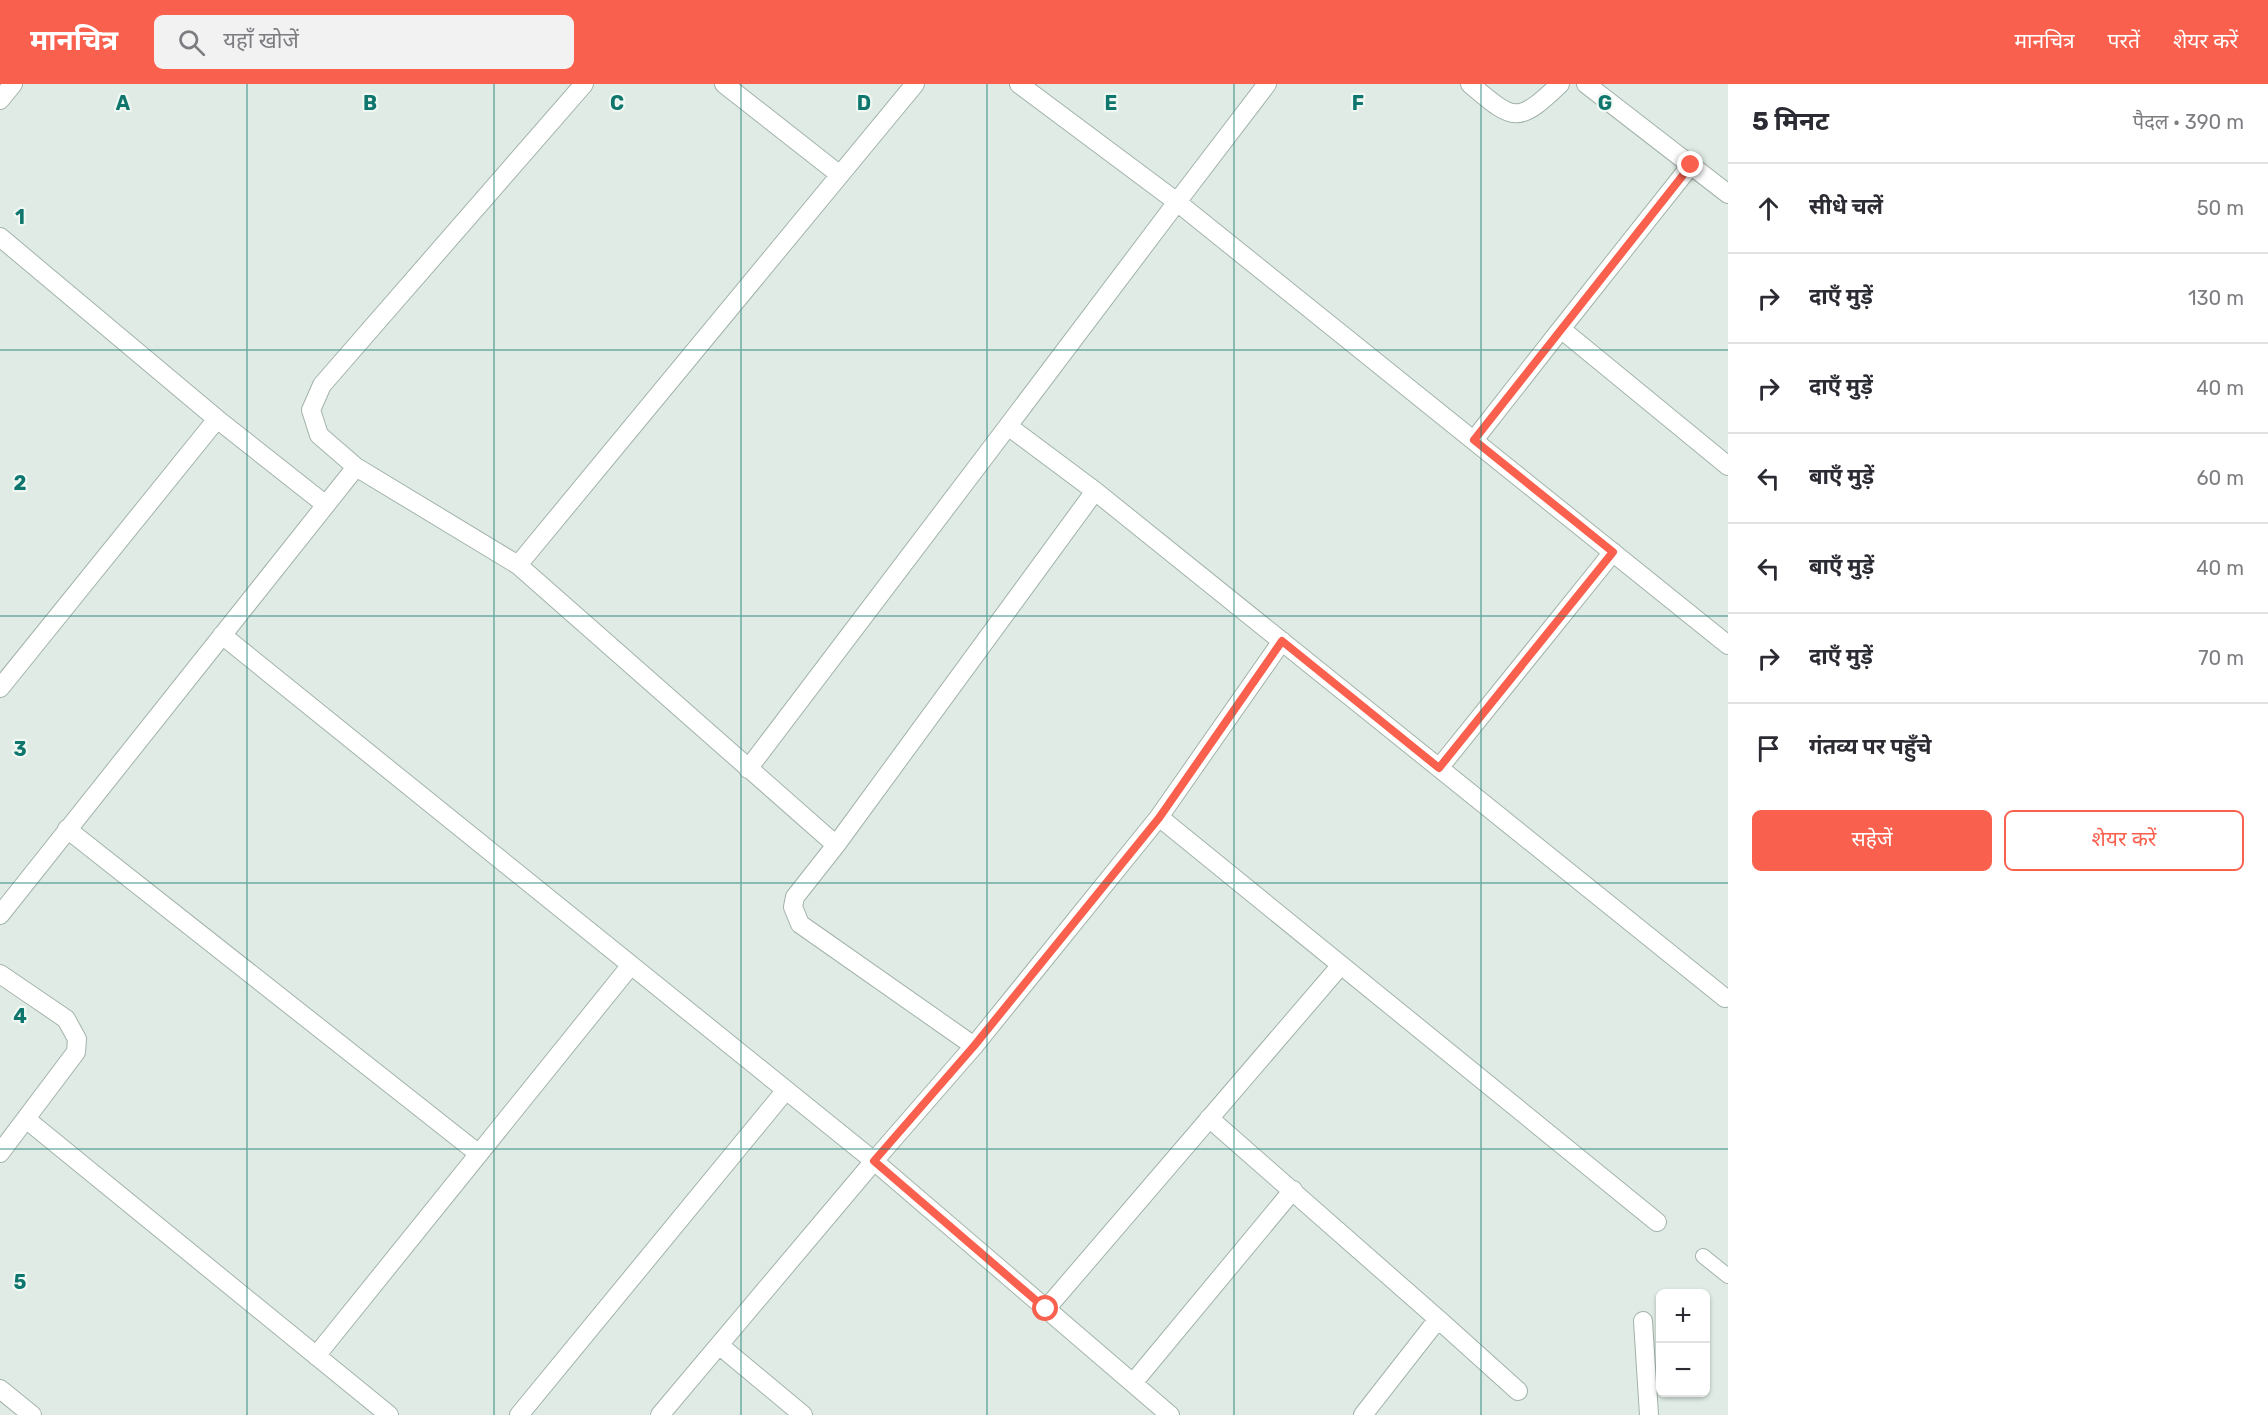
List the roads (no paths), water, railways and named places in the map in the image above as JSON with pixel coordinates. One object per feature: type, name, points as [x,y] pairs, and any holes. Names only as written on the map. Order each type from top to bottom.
[{"type":"street","points":[[0,100],[13,84]]},
{"type":"street","points":[[584,84],[322,385],[311,410],[319,435],[356,466],[518,565],[836,845]]},
{"type":"street","points":[[724,84],[840,176]]},
{"type":"street","points":[[518,565],[915,84]]},
{"type":"street","points":[[1019,84],[1177,201],[1728,645]]},
{"type":"street","points":[[748,769],[1267,84]]},
{"type":"street","points":[[1470,84],[1508,113],[1521,114],[1536,107],[1560,84]]},
{"type":"street","points":[[1586,84],[1728,194]]},
{"type":"street","points":[[1474,440],[1691,165]]},
{"type":"street","points":[[0,237],[217,419],[326,504]]},
{"type":"street","points":[[1561,329],[1728,466]]},
{"type":"street","points":[[0,688],[217,419]]},
{"type":"street","points":[[1008,426],[1095,491],[1725,998]]},
{"type":"street","points":[[0,915],[356,466]]},
{"type":"street","points":[[974,1046],[800,924],[793,907],[795,897],[836,845],[1095,491]]},
{"type":"street","points":[[1439,768],[1613,552]]},
{"type":"street","points":[[222,635],[874,1161],[1170,1415]]},
{"type":"street","points":[[660,1415],[974,1046],[1159,818],[1282,641]]},
{"type":"street","points":[[1159,818],[1657,1222]]},
{"type":"street","points":[[67,829],[479,1154]]},
{"type":"street","points":[[316,1356],[631,965]]},
{"type":"street","points":[[1046,1309],[1341,965]]},
{"type":"street","points":[[0,974],[66,1019],[77,1039],[76,1052],[0,1153]]},
{"type":"street","points":[[519,1415],[786,1090]]},
{"type":"street","points":[[1209,1118],[1518,1391]]},
{"type":"street","points":[[26,1119],[389,1415]]},
{"type":"street","points":[[1132,1383],[1293,1190]]},
{"type":"street","points":[[1364,1415],[1438,1319]]},
{"type":"street","points":[[1643,1321],[1649,1415]]},
{"type":"street","points":[[719,1346],[803,1415]]},
{"type":"street","points":[[0,1389],[32,1415]]},
{"type":"lane","points":[[1703,1256],[1728,1276]]}]
